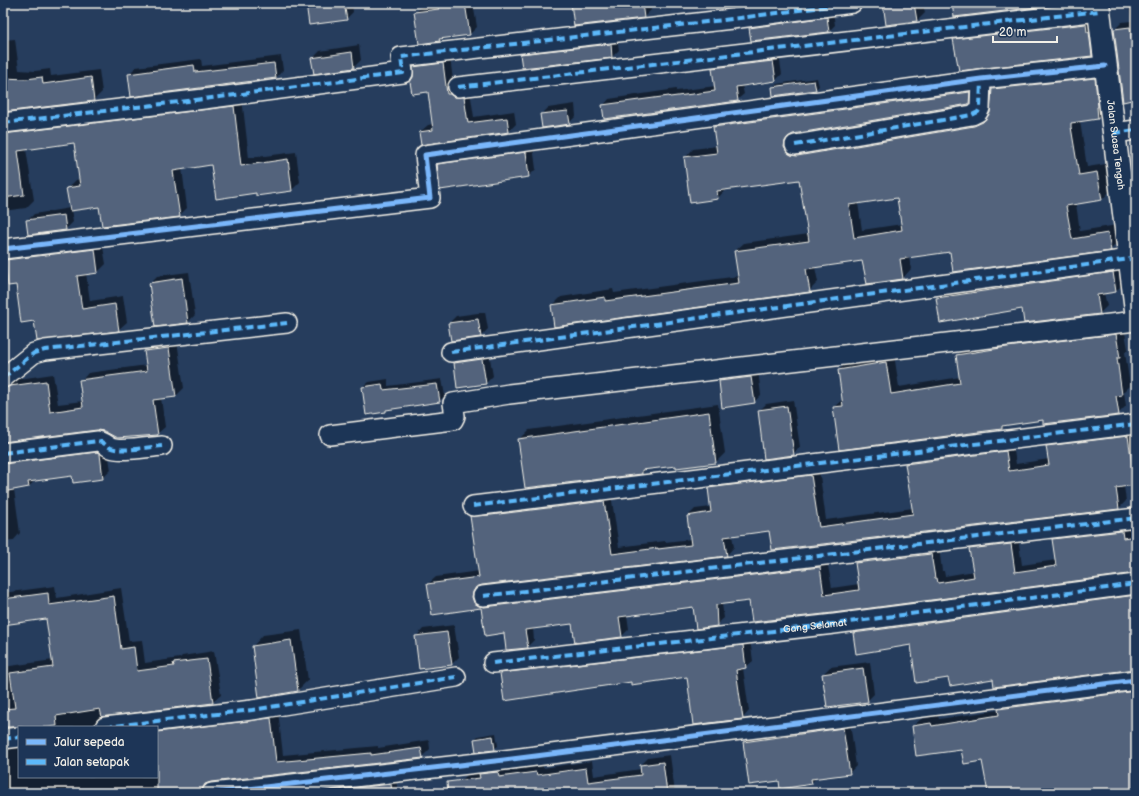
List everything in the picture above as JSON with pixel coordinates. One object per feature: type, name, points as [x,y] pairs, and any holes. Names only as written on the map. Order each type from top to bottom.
[{"type":"street","points":[[3,123],[197,100],[403,73],[401,57],[732,19],[852,3]]},
{"type":"street","points":[[458,87],[1098,7]]},
{"type":"street","name":"Jalan Suasa Tengah","points":[[1098,7],[1136,310]]},
{"type":"street","points":[[3,249],[430,198],[425,155],[981,79],[1105,66]]},
{"type":"street","points":[[795,145],[972,115],[978,112],[980,108],[981,79]]},
{"type":"street","points":[[1114,133],[1136,130]]},
{"type":"street","points":[[451,352],[1130,259]]},
{"type":"street","points":[[330,435],[453,420],[455,416],[453,403],[509,394],[1136,321]]},
{"type":"street","points":[[3,378],[34,353],[45,350],[287,323]]},
{"type":"street","points":[[473,506],[1136,424]]},
{"type":"street","points":[[3,453],[98,441],[105,443],[112,449],[162,446]]},
{"type":"street","points":[[483,596],[1136,518]]},
{"type":"street","name":"Gang Selamat","points":[[493,663],[834,624],[1136,584]]},
{"type":"street","points":[[114,726],[252,710],[456,677]]},
{"type":"street","points":[[212,793],[504,760],[1136,680]]},
{"type":"street","points":[[3,739],[18,737]]},
{"type":"building","points":[[306,3],[344,3],[347,20],[309,25]]},
{"type":"building","points":[[438,3],[465,3],[470,35],[439,39],[440,41],[419,44],[414,12],[439,9]]},
{"type":"building","points":[[571,3],[642,3],[644,18],[574,26]]},
{"type":"building","points":[[747,3],[769,3],[748,6]]},
{"type":"building","points":[[883,3],[914,3],[917,21],[886,25]]},
{"type":"building","points":[[952,3],[1073,3],[954,17]]},
{"type":"building","points":[[827,17],[829,32],[751,41],[749,28]]},
{"type":"building","points":[[1086,24],[1087,32],[1089,32],[1092,56],[959,71],[953,39]]},
{"type":"building","points":[[1130,27],[1132,46],[1136,45],[1136,99],[1123,102],[1114,29]]},
{"type":"building","points":[[611,44],[612,58],[522,68],[520,54]]},
{"type":"building","points":[[352,52],[354,68],[314,74],[311,58]]},
{"type":"building","points":[[773,61],[776,81],[736,87],[738,101],[604,119],[602,105],[715,91],[712,68]]},
{"type":"building","points":[[274,63],[276,78],[131,97],[128,74],[194,65],[195,72]]},
{"type":"building","points":[[443,63],[447,94],[454,97],[464,97],[468,123],[507,118],[509,132],[421,145],[419,132],[433,130],[428,92],[412,94],[410,82],[413,77],[413,67]]},
{"type":"building","points":[[42,77],[43,84],[91,77],[94,101],[3,112],[3,78],[26,79]]},
{"type":"building","points":[[1095,78],[1098,119],[1071,123],[1071,127],[1079,175],[1097,172],[1102,200],[1066,206],[1072,239],[1108,233],[1111,251],[953,272],[950,252],[900,259],[903,279],[867,284],[862,261],[806,269],[810,292],[554,327],[551,305],[605,297],[605,301],[739,283],[734,251],[809,241],[799,180],[717,191],[718,199],[690,203],[684,157],[717,153],[713,127],[970,92],[969,104],[793,134],[785,141],[784,147],[791,155],[797,156],[974,126],[983,122],[990,113],[992,89]],"holes":[[[897,198],[902,230],[854,238],[849,205]]]},
{"type":"building","points":[[814,81],[816,90],[773,96],[772,87]]},
{"type":"building","points":[[234,106],[241,166],[288,159],[292,191],[256,196],[256,193],[216,199],[211,165],[173,171],[180,217],[102,226],[99,207],[70,211],[66,188],[80,186],[74,143],[18,151],[24,195],[3,198],[3,134]]},
{"type":"building","points":[[568,111],[570,124],[542,128],[540,114]]},
{"type":"building","points":[[526,152],[529,177],[440,190],[437,164]]},
{"type":"building","points":[[64,215],[66,230],[28,235],[26,220]]},
{"type":"building","points":[[95,249],[98,273],[77,276],[82,309],[115,304],[119,331],[37,341],[34,321],[21,323],[16,285],[8,286],[5,260]]},
{"type":"building","points":[[1113,272],[1116,292],[1097,295],[1100,314],[1024,323],[1022,309],[940,323],[936,298]]},
{"type":"building","points":[[182,278],[188,323],[155,327],[149,283]]},
{"type":"building","points":[[478,319],[481,337],[451,341],[448,323]]},
{"type":"building","points":[[1116,334],[1120,358],[1117,358],[1122,395],[1116,396],[1119,415],[1043,424],[1043,420],[1002,426],[1002,429],[839,450],[833,407],[843,406],[838,370],[886,362],[891,394],[960,383],[956,355],[1007,347]]},
{"type":"building","points":[[169,348],[176,397],[153,400],[158,435],[117,438],[104,431],[97,430],[3,442],[3,389],[10,386],[46,381],[50,412],[83,407],[79,380],[147,371],[144,351]]},
{"type":"building","points":[[482,359],[486,384],[457,388],[454,363]]},
{"type":"building","points":[[751,377],[755,403],[722,408],[719,381]]},
{"type":"building","points":[[382,384],[383,390],[437,384],[440,402],[386,410],[386,412],[366,415],[362,387]]},
{"type":"building","points":[[787,406],[794,455],[764,459],[758,410]]},
{"type":"building","points":[[709,412],[716,463],[676,468],[676,466],[642,470],[642,474],[525,488],[518,439]]},
{"type":"building","points":[[1128,436],[1135,485],[1116,488],[1119,509],[772,550],[769,531],[724,537],[727,556],[482,585],[476,587],[472,597],[474,603],[484,607],[820,567],[824,595],[859,590],[855,563],[931,554],[935,578],[937,578],[938,583],[974,577],[969,549],[1011,544],[1015,572],[1056,566],[1052,539],[1122,531],[1123,538],[1136,536],[1136,573],[833,613],[752,622],[749,601],[716,605],[717,626],[696,629],[693,607],[619,617],[622,637],[575,643],[572,624],[525,630],[528,648],[506,650],[504,633],[485,636],[481,608],[432,615],[427,584],[479,577],[470,516],[491,515],[604,501],[612,554],[691,545],[687,516],[711,512],[708,488],[811,475],[819,527],[913,514],[905,464],[1006,451],[1009,471],[1049,465],[1046,446]]},
{"type":"building","points":[[97,452],[100,454],[103,479],[73,483],[72,476],[28,482],[29,487],[3,492],[3,464]]},
{"type":"building","points":[[48,593],[49,605],[114,596],[121,649],[134,647],[137,671],[174,666],[173,663],[207,659],[213,703],[102,717],[100,709],[56,716],[57,726],[3,727],[3,709],[15,708],[10,673],[53,667],[46,619],[3,625],[3,599]]},
{"type":"building","points":[[1136,595],[1136,669],[994,687],[993,679],[950,686],[948,678],[916,683],[911,645],[856,654],[853,633]]},
{"type":"building","points":[[447,632],[452,665],[419,669],[415,636]]},
{"type":"building","points":[[291,640],[298,691],[259,698],[252,646]]},
{"type":"building","points":[[743,645],[746,668],[736,670],[743,719],[693,725],[687,677],[631,685],[631,682],[504,701],[500,673]]},
{"type":"building","points":[[863,668],[868,702],[827,707],[822,674]]},
{"type":"building","points":[[1136,691],[1136,793],[988,793],[982,761],[964,764],[961,750],[916,756],[912,726],[931,723],[932,726],[999,715],[998,709]]},
{"type":"building","points":[[271,718],[276,762],[371,753],[371,755],[421,748],[423,758],[211,782],[205,784],[201,791],[195,792],[196,793],[157,793],[158,732]]},
{"type":"building","points":[[843,728],[850,774],[811,779],[812,784],[780,789],[779,781],[749,785],[743,742]]},
{"type":"building","points":[[493,736],[495,750],[476,752],[474,739]]},
{"type":"building","points":[[663,762],[667,793],[448,793],[447,782],[480,778],[479,774],[498,772],[499,777],[536,772],[537,775],[586,768],[588,782],[641,775],[640,765]]},
{"type":"building","points":[[391,784],[392,793],[310,793]]},
{"type":"marked path","points":[[3,123],[403,73],[401,57],[732,19],[852,3]]},
{"type":"marked path","points":[[458,87],[1099,11]]},
{"type":"marked path","points":[[795,145],[972,115],[978,112],[980,108],[981,79]]},
{"type":"marked path","points":[[1114,133],[1136,130]]},
{"type":"marked path","points":[[451,352],[1130,259]]},
{"type":"marked path","points":[[3,378],[34,353],[45,350],[287,323]]},
{"type":"marked path","points":[[473,506],[1136,424]]},
{"type":"marked path","points":[[3,453],[98,441],[115,449],[162,446]]},
{"type":"marked path","points":[[483,596],[1136,518]]},
{"type":"marked path","points":[[493,663],[834,624],[1136,584]]},
{"type":"marked path","points":[[114,726],[252,710],[456,677]]},
{"type":"marked path","points":[[3,739],[18,737]]},
{"type":"cycle path","points":[[3,249],[430,198],[425,155],[981,79],[1105,66]]},
{"type":"cycle path","points":[[212,793],[504,760],[1136,680]]}]
